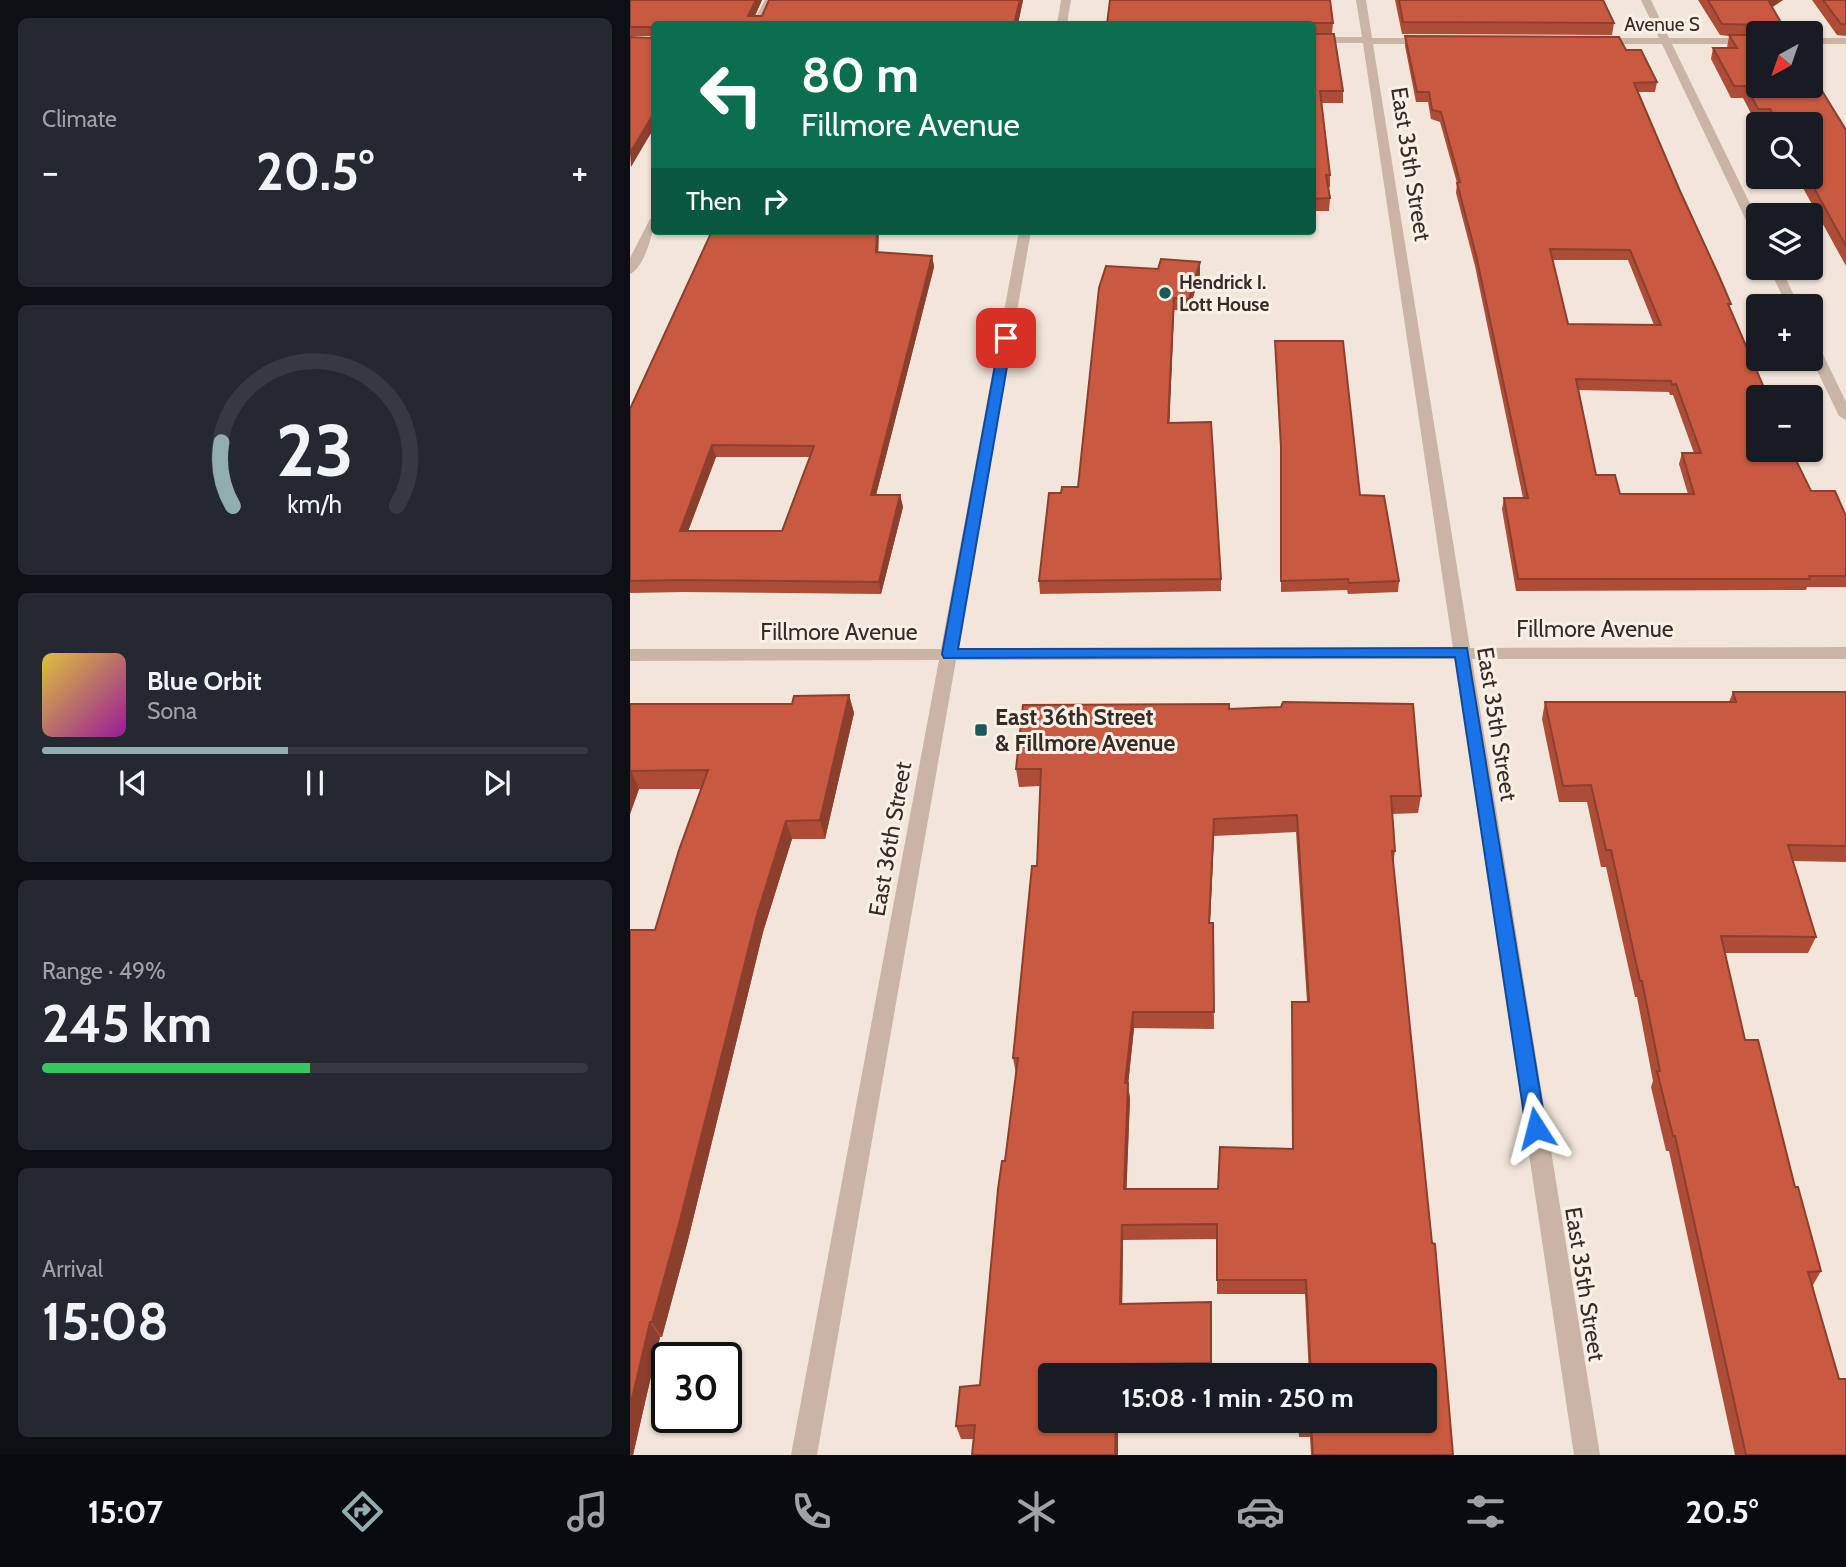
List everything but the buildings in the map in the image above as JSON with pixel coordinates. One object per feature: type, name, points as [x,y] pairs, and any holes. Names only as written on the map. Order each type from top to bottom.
[{"type":"street","points":[[759,21],[770,0]]},
{"type":"street","points":[[1062,21],[1066,0]]},
{"type":"street","name":"East 35th Street","points":[[1361,0],[1587,1455]]},
{"type":"street","points":[[1646,0],[1746,208]]},
{"type":"street","points":[[1316,40],[1435,41]]},
{"type":"street","name":"Avenue S","points":[[1585,41],[1746,41]]},
{"type":"street","points":[[1824,41],[1846,41]]},
{"type":"street","points":[[630,270],[651,228]]},
{"type":"street","name":"East 36th Street","points":[[804,1455],[1024,235]]},
{"type":"street","points":[[1823,369],[1846,416]]},
{"type":"street","name":"Fillmore Avenue","points":[[630,655],[1846,653]]},
{"type":"place","name":"Hendrick I. Lott House","points":[[1165,293]]},
{"type":"place","name":"East 36th Street & Fillmore Avenue","points":[[981,730]]},
{"type":"route","points":[[1006,338],[949,654],[1462,652],[1536,1128]]}]
